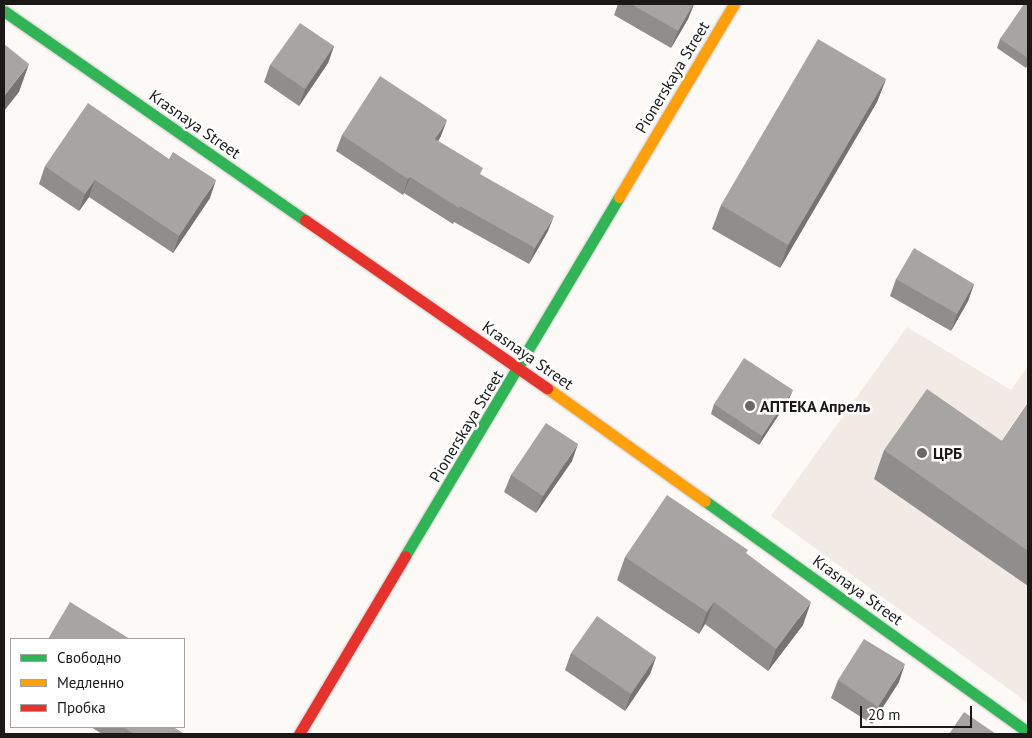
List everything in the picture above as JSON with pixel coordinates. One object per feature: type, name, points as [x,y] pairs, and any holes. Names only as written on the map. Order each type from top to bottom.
[{"type":"street","name":"Pionerskaya Street","points":[[299,734],[519,368],[734,4]]},
{"type":"street","name":"Krasnaya Street","points":[[4,11],[519,368],[1028,732]]},
{"type":"shaded area","name":"ЦРБ","points":[[907,327],[1011,390],[1028,366],[1028,703],[771,516]]},
{"type":"building","points":[[631,4],[693,4],[678,31]]},
{"type":"building","points":[[1024,4],[1028,4],[1028,58],[1000,39]]},
{"type":"building","points":[[300,23],[334,46],[305,89],[270,65]]},
{"type":"building","points":[[818,39],[886,79],[788,245],[721,205]]},
{"type":"building","points":[[4,44],[29,64],[4,96]]},
{"type":"building","points":[[380,76],[447,120],[435,139],[483,168],[480,174],[554,216],[535,248],[460,206],[459,208],[410,177],[408,179],[342,135]]},
{"type":"building","points":[[88,103],[169,159],[173,152],[216,180],[179,236],[95,180],[85,194],[45,166]]},
{"type":"building","points":[[914,248],[974,284],[957,314],[896,279]]},
{"type":"building","name":"АПТЕКА Апрель","points":[[744,358],[793,390],[762,436],[714,404]]},
{"type":"building","points":[[927,389],[1002,441],[1028,403],[1028,551],[884,450]]},
{"type":"building","points":[[546,423],[578,444],[543,496],[511,475]]},
{"type":"building","points":[[667,495],[748,550],[746,553],[811,602],[776,649],[714,602],[707,612],[625,557]]},
{"type":"building","points":[[70,602],[128,638],[49,638]]},
{"type":"building","points":[[597,616],[656,657],[631,694],[571,653]]},
{"type":"building","points":[[864,639],[905,664],[878,707],[838,680]]},
{"type":"building","points":[[964,712],[996,734],[949,734]]},
{"type":"building","points":[[125,728],[175,728],[184,734],[134,734]]},
{"type":"traffic: fast","points":[[4,11],[305,220]]},
{"type":"traffic: fast","points":[[405,556],[619,197]]},
{"type":"traffic: fast","points":[[705,501],[1028,732]]},
{"type":"traffic: slow","points":[[619,197],[734,4]]},
{"type":"traffic: slow","points":[[547,388],[705,501]]},
{"type":"traffic: jam","points":[[305,220],[547,388]]},
{"type":"traffic: jam","points":[[299,734],[405,556]]},
{"type":"place","name":"АПТЕКА Апрель","points":[[750,406]]},
{"type":"place","name":"ЦРБ","points":[[922,453]]}]
